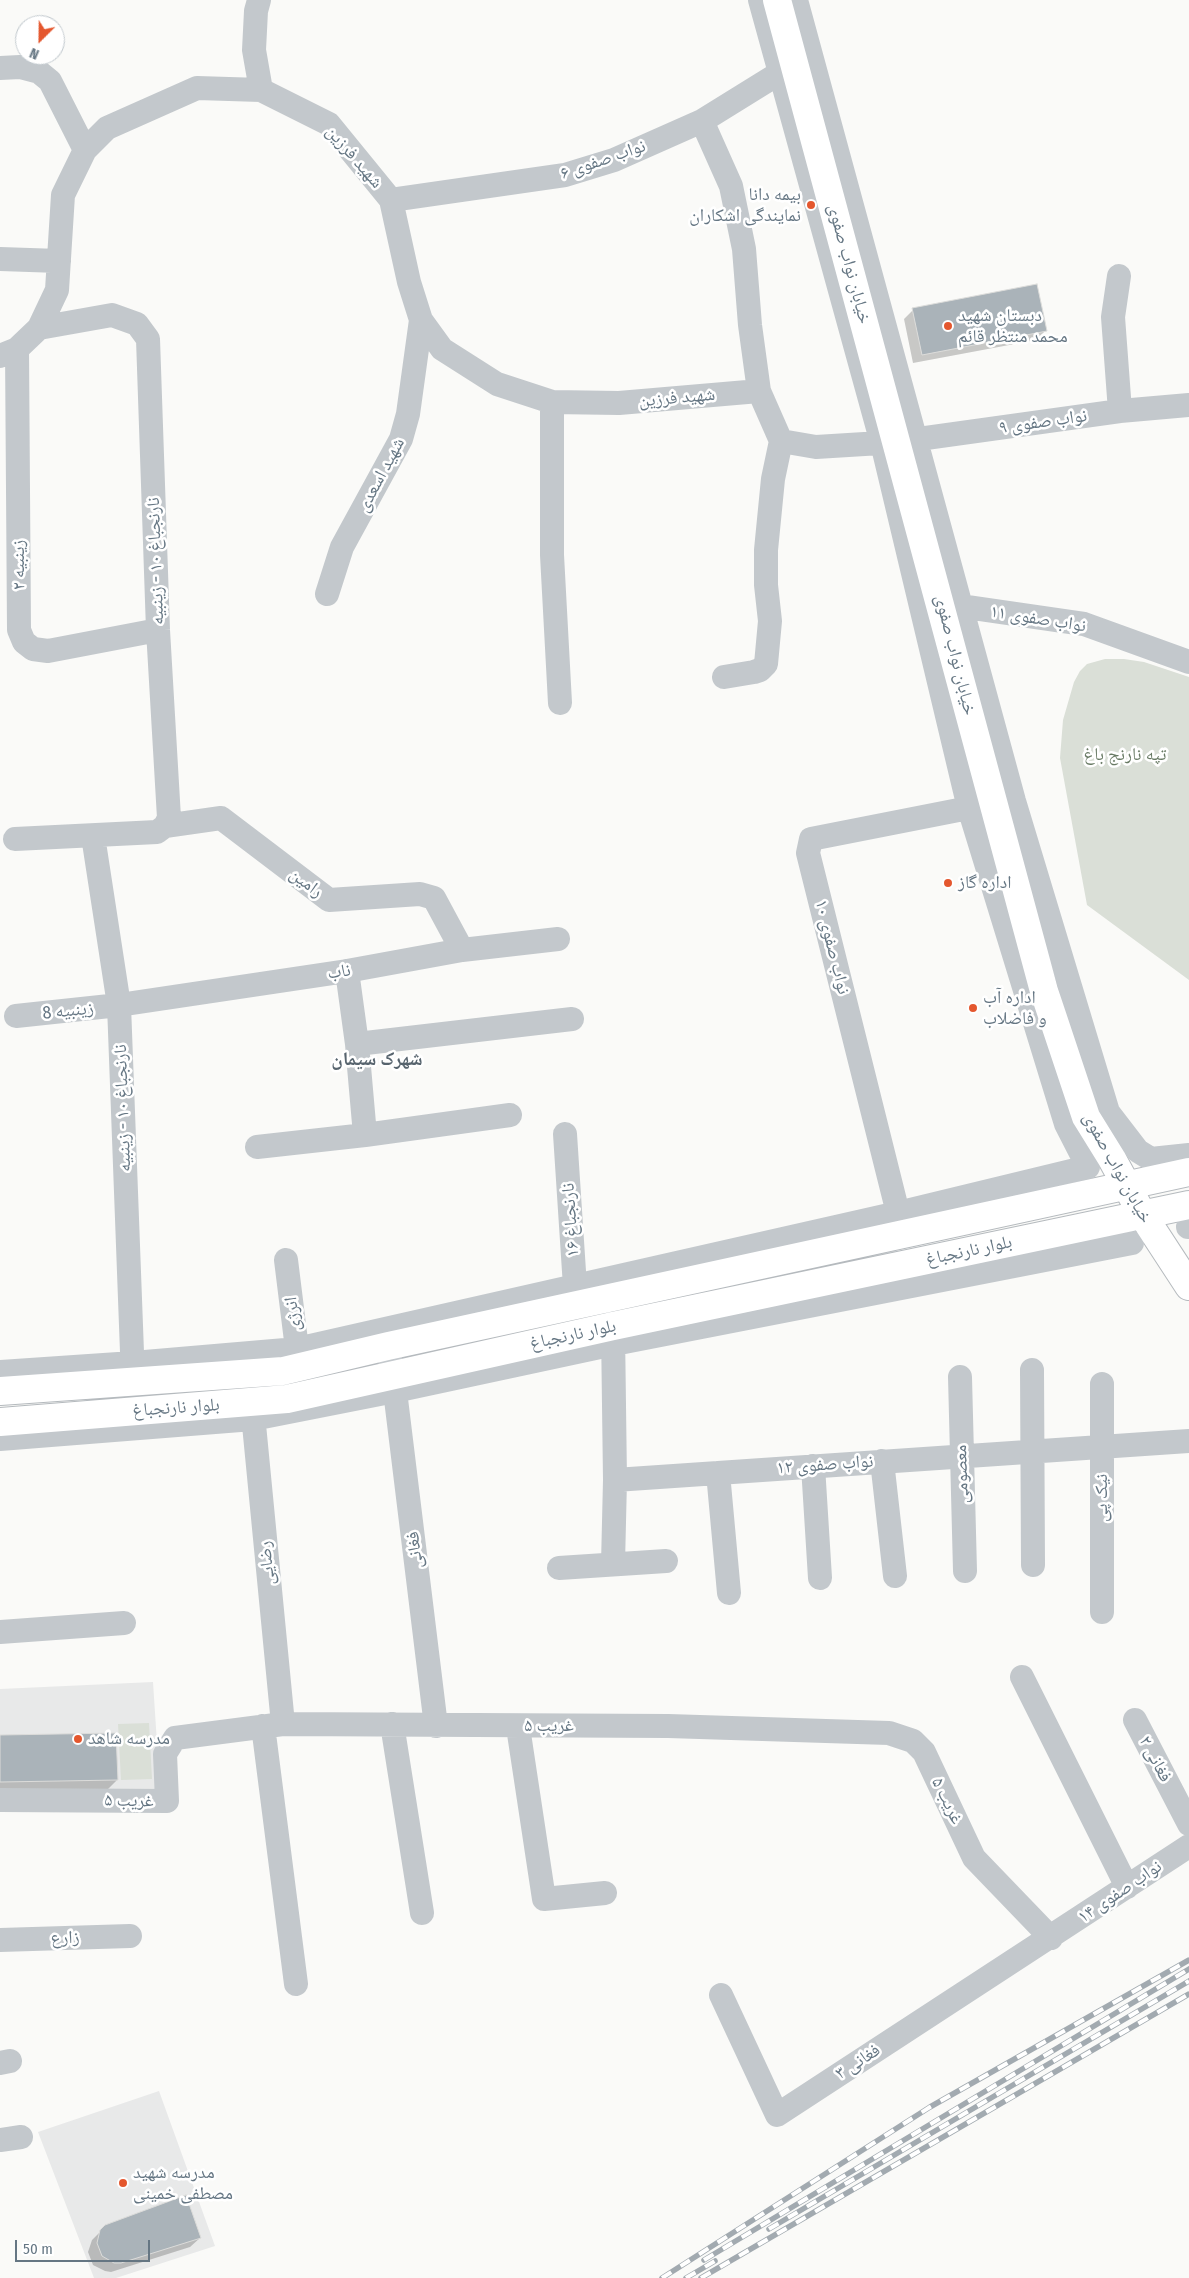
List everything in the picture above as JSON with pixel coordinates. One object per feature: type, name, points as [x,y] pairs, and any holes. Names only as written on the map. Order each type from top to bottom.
[{"type":"main road","name":"خیابان نواب صفوی","points":[[777,0],[788,68],[898,442],[951,605],[981,805],[1086,1117],[1142,1214],[1189,1286]]},
{"type":"main road","name":"بلوار نارنجباغ","points":[[0,1391],[133,1373],[283,1371],[298,1358],[388,1346],[576,1296],[901,1224],[1126,1186],[1189,1172]]},
{"type":"main road","name":"بلوار نارنجباغ","points":[[0,1422],[252,1411],[287,1399],[394,1383],[1142,1214],[1188,1214]]},
{"type":"street","points":[[259,0],[256,11],[254,50],[261,90]]},
{"type":"street","points":[[760,0],[788,68]]},
{"type":"street","points":[[796,0],[981,805],[1066,1124],[1088,1167],[901,1224]]},
{"type":"street","points":[[0,68],[20,67],[39,72],[50,81],[85,150]]},
{"type":"street","name":"نواب صفوی ۶","points":[[391,200],[565,176],[614,160],[702,121],[788,68]]},
{"type":"street","name":"شهید فرزین","points":[[9,352],[39,328],[57,290],[63,195],[85,150],[107,128],[197,88],[261,90],[329,124],[391,200],[408,282],[421,320],[442,349],[497,384],[552,402],[619,403],[759,391]]},
{"type":"street","points":[[702,121],[731,186],[744,249],[750,325],[759,391],[781,441],[773,479],[766,550],[766,585],[770,621],[766,664],[760,670],[754,672],[724,677]]},
{"type":"street","points":[[0,259],[59,261]]},
{"type":"street","points":[[1119,276],[1113,317],[1120,411]]},
{"type":"street","name":"نارنجباغ ۱۰ - زینبیه","points":[[39,328],[112,315],[138,324],[148,339],[158,630],[169,818],[165,826]]},
{"type":"street","name":"شهید اسعدی","points":[[327,594],[342,547],[401,439],[408,414],[421,320]]},
{"type":"street","name":"زینبیه ۲","points":[[9,352],[19,630],[24,642],[33,649],[48,651],[158,630]]},
{"type":"street","points":[[552,402],[552,555],[560,703]]},
{"type":"street","name":"نواب صفوی ۹","points":[[781,441],[816,447],[898,442],[1120,411],[1189,405]]},
{"type":"street","points":[[951,605],[1014,801],[1108,1112],[1138,1151],[1151,1159],[1189,1155]]},
{"type":"street","name":"نواب صفوی ۱۱","points":[[951,605],[1084,624],[1189,662]]},
{"type":"street","name":"نواب صفوی ۱۰","points":[[901,1224],[808,853],[811,839],[981,805]]},
{"type":"street","name":"رامین","points":[[165,826],[221,818],[329,900],[420,894],[434,898],[462,950]]},
{"type":"street","points":[[14,839],[157,832],[165,826]]},
{"type":"street","name":"نارنجباغ ۱۰ - زینبیه","points":[[93,836],[119,1005],[133,1373]]},
{"type":"street","name":"ناب","points":[[119,1005],[348,971],[462,950],[558,938]]},
{"type":"street","points":[[348,971],[358,1044],[365,1135]]},
{"type":"street","name":"زینبیه 8","points":[[16,1016],[119,1005]]},
{"type":"street","points":[[358,1044],[572,1019]]},
{"type":"street","points":[[257,1147],[365,1135],[510,1115]]},
{"type":"street","name":"نارنجباغ ۱۶","points":[[565,1134],[576,1296]]},
{"type":"street","points":[[613,1564],[615,1480],[613,1335],[1132,1243]]},
{"type":"street","name":"انرژی","points":[[286,1260],[298,1358]]},
{"type":"street","points":[[298,1358],[576,1296]]},
{"type":"street","name":"فغانی","points":[[388,1346],[436,1726]]},
{"type":"street","points":[[1032,1370],[1033,1564]]},
{"type":"street","points":[[0,1372],[133,1373]]},
{"type":"street","name":"معصومی","points":[[960,1377],[965,1571]]},
{"type":"street","name":"نیک پی","points":[[1102,1384],[1102,1612]]},
{"type":"street","points":[[0,1438],[252,1411]]},
{"type":"street","name":"رضایی","points":[[252,1411],[273,1725],[296,1984]]},
{"type":"street","name":"نواب صفوی ۱۲","points":[[615,1480],[1102,1445],[1189,1441]]},
{"type":"street","points":[[882,1461],[895,1576]]},
{"type":"street","points":[[813,1466],[820,1578]]},
{"type":"street","points":[[718,1473],[730,1593]]},
{"type":"street","points":[[559,1568],[666,1561]]},
{"type":"street","points":[[0,1632],[124,1623]]},
{"type":"street","points":[[1022,1676],[1126,1887]]},
{"type":"street","name":"فغانی ۲","points":[[1135,1720],[1189,1824]]},
{"type":"street","points":[[392,1724],[422,1913]]},
{"type":"street","name":"غریب ۵","points":[[0,1800],[167,1802],[165,1754],[175,1738],[273,1725],[668,1726],[889,1733],[913,1741],[924,1752],[974,1858],[1051,1938]]},
{"type":"street","points":[[518,1727],[544,1899],[605,1893]]},
{"type":"street","name":"نواب صفوی ۱۴","points":[[1051,1938],[1189,1846]]},
{"type":"street","name":"زارع","points":[[0,1940],[130,1936]]},
{"type":"street","name":"فغانی ۳","points":[[721,1995],[777,2115],[1051,1938]]},
{"type":"shaded area","name":"مدرسه شاهد","points":[[153,1682],[160,1789],[0,1790],[0,1689]]},
{"type":"shaded area","points":[[159,2091],[215,2246],[116,2278],[94,2278],[38,2132]]},
{"type":"green space","name":"تپه نارنج باغ","points":[[1105,659],[1144,662],[1189,677],[1189,980],[1087,905],[1060,758],[1063,720],[1074,682],[1080,671],[1087,664]]},
{"type":"green space","points":[[149,1723],[152,1779],[121,1780],[118,1724]]},
{"type":"building","points":[[1037,284],[1047,331],[922,355],[912,308]]},
{"type":"building","points":[[116,1733],[118,1780],[0,1782],[0,1735]]},
{"type":"building","points":[[186,2195],[201,2238],[121,2263],[114,2263],[102,2256],[97,2243],[100,2230],[105,2225]]},
{"type":"railway","points":[[662,2278],[930,2107],[1189,1960]]},
{"type":"railway","points":[[704,2260],[1189,1969]]},
{"type":"railway","points":[[769,2229],[1189,1981]]},
{"type":"railway","points":[[701,2278],[1189,1994]]},
{"type":"railway","points":[[686,2278],[715,2261]]},
{"type":"place","name":"بیمه دانا نمایندگی اشکاران","points":[[811,205]]},
{"type":"place","name":"دبستان شهید محمد منتظر قائم","points":[[948,326]]},
{"type":"place","name":"اداره گاز","points":[[948,883]]},
{"type":"place","name":"اداره آب و فاضلاب","points":[[973,1008]]},
{"type":"place","name":"مدرسه شاهد","points":[[78,1739]]},
{"type":"place","name":"مدرسه شهید مصطفی خمینی","points":[[123,2183]]},
{"type":"district","name":"شهرک سیمان","points":[[377,1060]]}]
